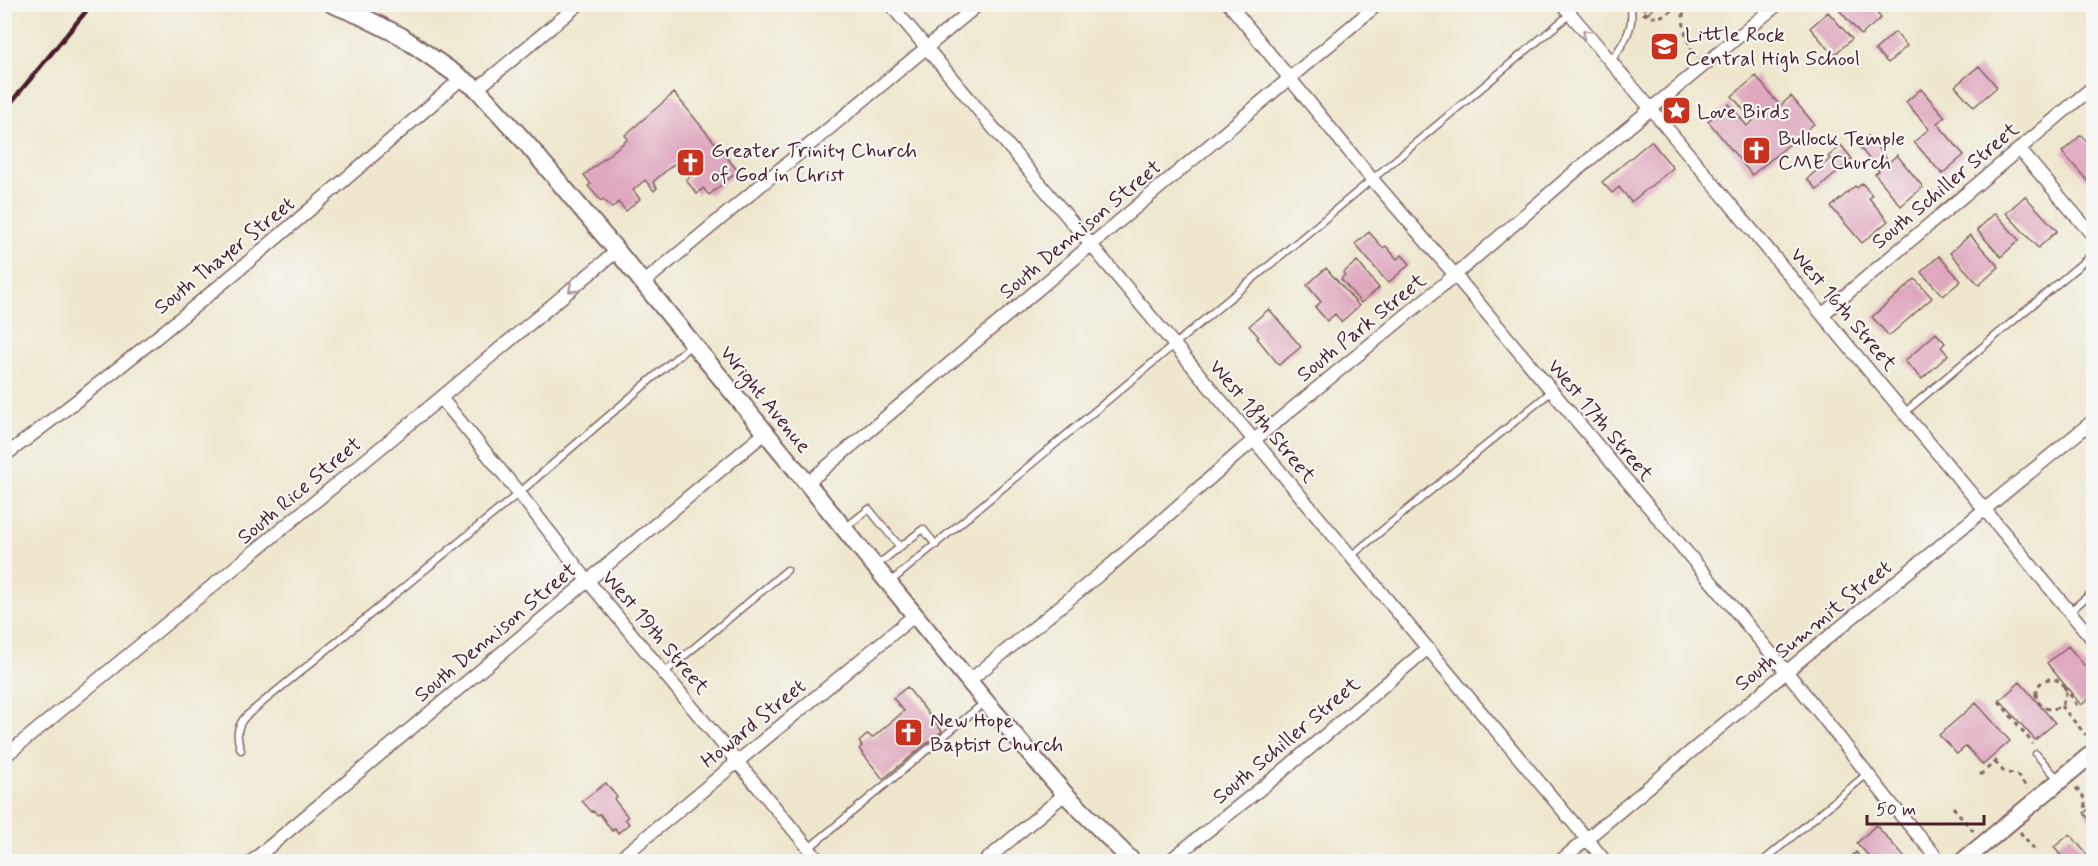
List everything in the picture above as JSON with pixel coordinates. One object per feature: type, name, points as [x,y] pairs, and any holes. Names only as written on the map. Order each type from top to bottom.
[{"type":"main road","name":"Wright Avenue","points":[[332,4],[400,36],[477,89],[528,144],[986,702],[1065,794],[1133,861]]},
{"type":"main road","points":[[1962,861],[2094,752]]},
{"type":"street","points":[[477,89],[579,4]]},
{"type":"street","name":"West 18th Street","points":[[890,4],[1606,861]]},
{"type":"street","points":[[642,284],[979,4]]},
{"type":"street","name":"West 17th Street","points":[[1229,4],[1371,178],[1552,391],[1941,861]]},
{"type":"street","name":"South Dennison Street","points":[[806,484],[1378,4]]},
{"type":"street","name":"South Park Street","points":[[970,680],[1111,565],[1254,441],[1778,4]]},
{"type":"street","name":"West 16th Street","points":[[1566,9],[2094,640]]},
{"type":"street","name":"South Thayer Street","points":[[4,456],[95,386],[302,218],[462,78]]},
{"type":"street","name":"South Schiller Street","points":[[1823,314],[2094,86]]},
{"type":"street","points":[[2019,149],[2094,237]]},
{"type":"street","name":"South Rice Street","points":[[4,757],[616,251]]},
{"type":"street","name":"West 19th Street","points":[[441,398],[587,580],[820,861]]},
{"type":"street","name":"South Summit Street","points":[[1559,861],[2094,420]]},
{"type":"street","name":"South Dennison Street","points":[[251,861],[765,432]]},
{"type":"street","name":"Howard Street","points":[[616,861],[915,615]]},
{"type":"street","name":"South Schiller Street","points":[[1168,861],[1278,775],[1428,648]]},
{"type":"street","points":[[984,861],[1065,794]]},
{"type":"lane","points":[[1611,61],[1628,35],[1632,15],[1631,6]]},
{"type":"lane","points":[[889,583],[1174,346],[1566,9]]},
{"type":"lane","points":[[1904,413],[2094,254]]},
{"type":"lane","points":[[240,750],[237,736],[240,723],[246,716],[519,493],[692,345]]},
{"type":"lane","points":[[1351,556],[1552,391]]},
{"type":"lane","points":[[844,529],[869,509],[900,547]]},
{"type":"lane","points":[[876,566],[923,529],[936,545]]},
{"type":"lane","points":[[664,673],[787,570]]},
{"type":"lane","points":[[2069,612],[2094,591]]},
{"type":"lane","points":[[809,848],[986,702]]},
{"type":"lane","points":[[2036,754],[2062,778]]},
{"type":"lane","points":[[1762,861],[1867,774]]},
{"type":"path","points":[[1631,6],[1654,18],[1662,16],[1678,4]]},
{"type":"path","points":[[1684,4],[1684,32],[1701,66]]},
{"type":"path","points":[[2062,685],[2066,694],[2061,705],[2055,709],[2046,708],[2038,702],[2036,693],[2040,684],[2049,680],[2059,682],[2062,685],[2073,698],[2078,708]]},
{"type":"path","points":[[1999,701],[2028,736],[2036,754]]},
{"type":"path","points":[[2061,705],[2086,735]]},
{"type":"path","points":[[1980,775],[1996,761],[2005,773],[2016,774],[2037,800]]},
{"type":"path","points":[[2062,778],[2083,796],[2086,809]]},
{"type":"path","points":[[1953,807],[1984,843]]},
{"type":"path","points":[[2010,822],[2035,850]]},
{"type":"building","name":"Little Rock Central High School","points":[[1640,4],[1658,4],[1647,14]]},
{"type":"building","points":[[1848,5],[1870,5],[1881,18],[1861,35],[1840,11]]},
{"type":"building","points":[[1880,5],[1895,5],[1886,12]]},
{"type":"building","points":[[1828,12],[1852,39],[1834,55],[1810,28]]},
{"type":"building","points":[[1895,32],[1907,46],[1888,63],[1875,50]]},
{"type":"building","points":[[1979,66],[1997,87],[1974,107],[1955,86]]},
{"type":"building","name":"Bullock Temple CME Church","points":[[1756,76],[1780,106],[1791,96],[1814,124],[1752,175],[1708,121],[1729,104],[1747,126],[1753,121],[1732,96]]},
{"type":"building","points":[[1921,89],[1945,117],[1937,123],[1964,155],[1942,174],[1914,142],[1929,129],[1906,102]]},
{"type":"building","name":"Greater Trinity Church of God in Christ","points":[[674,93],[738,171],[709,195],[703,188],[697,194],[686,180],[692,175],[683,163],[678,168],[674,164],[653,182],[657,188],[654,191],[645,180],[633,190],[640,199],[626,211],[618,202],[612,208],[603,199],[601,201],[588,186],[591,184],[584,175],[628,139],[625,135]]},
{"type":"building","points":[[2081,135],[2094,149],[2094,188],[2062,152]]},
{"type":"building","points":[[1868,136],[1889,162],[1897,155],[1923,187],[1901,206],[1875,174],[1879,171],[1857,144]]},
{"type":"building","points":[[1651,141],[1673,168],[1631,202],[1619,187],[1612,193],[1602,182]]},
{"type":"building","points":[[1841,145],[1852,159],[1817,190],[1807,179],[1830,159],[1828,157]]},
{"type":"building","points":[[1862,183],[1872,195],[1869,198],[1888,221],[1862,243],[1831,207],[1855,186],[1857,188]]},
{"type":"building","points":[[2025,196],[2057,231],[2038,248],[2006,213]]},
{"type":"building","points":[[1995,213],[2019,240],[2001,257],[1977,230]]},
{"type":"building","points":[[1369,232],[1397,259],[1402,255],[1410,264],[1388,283],[1355,244]]},
{"type":"building","points":[[1970,235],[1999,267],[1979,285],[1950,253]]},
{"type":"building","points":[[1939,256],[1961,281],[1943,296],[1921,272]]},
{"type":"building","points":[[1357,261],[1379,288],[1361,303],[1341,279],[1345,275],[1343,273]]},
{"type":"building","points":[[1326,268],[1359,306],[1341,322],[1335,314],[1327,321],[1315,307],[1321,302],[1307,285]]},
{"type":"building","points":[[1915,279],[1932,298],[1889,336],[1872,317]]},
{"type":"building","points":[[1269,309],[1301,347],[1279,365],[1249,326]]},
{"type":"building","points":[[1936,333],[1945,343],[1941,347],[1948,355],[1922,379],[1905,361]]},
{"type":"building","points":[[2068,646],[2094,677],[2094,695],[2081,705],[2047,663]]},
{"type":"building","points":[[2020,682],[2055,723],[2035,740],[2000,700]]},
{"type":"building","name":"New Hope Baptist Church","points":[[907,687],[942,731],[883,779],[859,749],[862,746],[859,742],[868,734],[872,738],[904,711],[893,698]]},
{"type":"building","points":[[1976,703],[2010,741],[1983,765],[1966,746],[1957,754],[1939,735]]},
{"type":"building","points":[[606,783],[617,797],[614,799],[628,817],[625,819],[629,824],[618,833],[615,828],[612,831],[600,814],[592,812],[582,801]]},
{"type":"building","points":[[2094,805],[2094,825],[2084,813]]},
{"type":"building","points":[[1876,825],[1905,858],[1901,862],[1874,862],[1857,843]]},
{"type":"building","points":[[2070,834],[2093,862],[2066,862],[2054,847]]},
{"type":"building","points":[[1856,852],[1864,862],[1846,862]]},
{"type":"railway","points":[[4,111],[92,4]]},
{"type":"place","name":"Little Rock Central High School","points":[[1664,46]]},
{"type":"place","name":"Love Birds","points":[[1676,111]]},
{"type":"place","name":"Bullock Temple CME Church","points":[[1757,150]]},
{"type":"place","name":"Greater Trinity Church of God in Christ","points":[[690,162]]},
{"type":"place","name":"New Hope Baptist Church","points":[[909,732]]}]
